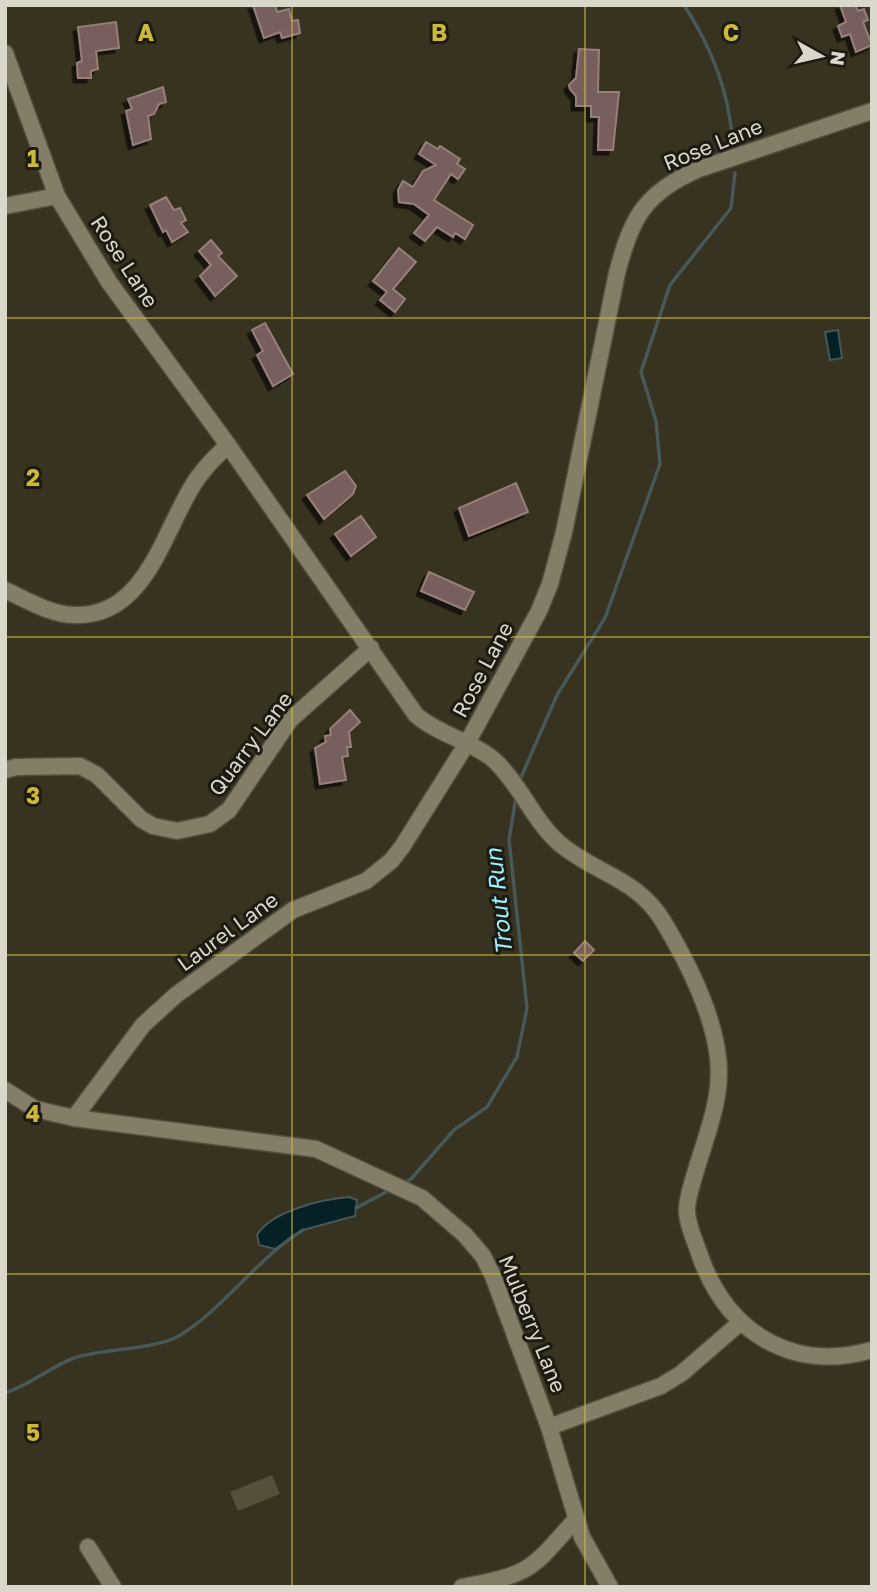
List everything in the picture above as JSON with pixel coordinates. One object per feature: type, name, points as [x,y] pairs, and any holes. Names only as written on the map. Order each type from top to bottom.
[{"type":"street","name":"Rose Lane","points":[[5,53],[57,197],[109,282],[228,445],[416,715],[466,745],[539,611],[550,584],[564,532],[617,273],[628,231],[640,210],[654,194],[686,174],[872,111]]},
{"type":"street","points":[[5,206],[57,197]]},
{"type":"street","points":[[5,590],[48,610],[75,615],[102,612],[123,601],[142,579],[193,484],[228,445]]},
{"type":"street","name":"Quarry Lane","points":[[5,770],[16,767],[80,766],[97,775],[141,818],[153,826],[177,831],[210,824],[229,810],[290,720],[371,648]]},
{"type":"street","points":[[466,745],[490,757],[514,783],[558,842],[580,858],[627,882],[647,899],[673,938],[698,992],[715,1038],[719,1075],[717,1100],[689,1196],[687,1213],[709,1278],[741,1322],[766,1341],[806,1357],[830,1358],[872,1350]]},
{"type":"street","name":"Laurel Lane","points":[[74,1118],[143,1025],[176,995],[293,910],[352,889],[391,862],[466,745]]},
{"type":"street","points":[[5,1090],[35,1109],[74,1118]]},
{"type":"street","name":"Mulberry Lane","points":[[74,1118],[316,1149],[422,1198],[448,1219],[482,1256],[512,1323],[549,1427],[582,1537],[610,1587]]},
{"type":"street","points":[[549,1427],[661,1386],[688,1368],[741,1322]]},
{"type":"street","points":[[462,1587],[511,1578],[529,1569],[576,1519]]},
{"type":"street","points":[[88,1547],[113,1587]]},
{"type":"shaded area","points":[[272,1475],[280,1494],[238,1511],[230,1492]]},
{"type":"water","points":[[838,330],[842,358],[830,360],[825,332]]},
{"type":"water","points":[[349,1197],[357,1200],[355,1216],[303,1230],[275,1249],[259,1245],[257,1235],[285,1213],[326,1200]]},
{"type":"building","points":[[253,5],[275,5],[277,12],[289,9],[292,21],[298,20],[300,33],[282,38],[280,32],[264,38]]},
{"type":"building","points":[[840,5],[855,5],[858,11],[864,9],[868,20],[863,22],[872,45],[856,52],[850,34],[842,37],[838,26],[846,22]]},
{"type":"building","points":[[116,22],[119,48],[96,51],[98,69],[91,71],[91,78],[78,78],[77,63],[82,61],[78,27]]},
{"type":"building","points":[[579,49],[599,50],[598,92],[619,92],[613,150],[598,150],[599,117],[591,117],[591,106],[576,106],[576,96],[570,89],[569,85],[576,78]]},
{"type":"building","points":[[163,87],[166,102],[159,104],[154,114],[148,116],[151,139],[133,145],[126,111],[132,109],[128,99]]},
{"type":"building","points":[[426,142],[438,149],[440,146],[460,159],[457,164],[465,169],[458,179],[451,174],[434,200],[473,225],[465,239],[455,233],[453,237],[437,227],[425,241],[414,233],[429,215],[414,204],[399,202],[398,190],[403,181],[413,187],[423,171],[436,165],[419,154]]},
{"type":"building","points":[[166,197],[174,210],[180,208],[186,220],[181,223],[188,232],[172,242],[166,230],[163,232],[150,205]]},
{"type":"building","points":[[211,240],[222,253],[218,256],[237,276],[215,296],[200,276],[211,265],[199,251]]},
{"type":"building","points":[[399,248],[416,262],[393,289],[405,299],[395,312],[380,300],[387,292],[373,281]]},
{"type":"building","points":[[265,323],[293,374],[273,386],[257,355],[263,351],[252,330]]},
{"type":"building","points":[[345,471],[356,486],[353,494],[324,519],[307,495]]},
{"type":"building","points":[[516,483],[528,512],[469,536],[459,508]]},
{"type":"building","points":[[361,516],[376,537],[351,556],[335,534]]},
{"type":"building","points":[[429,572],[474,592],[465,610],[421,591]]},
{"type":"building","points":[[350,710],[360,722],[349,732],[351,747],[347,747],[348,756],[342,757],[346,780],[320,784],[315,748],[326,742],[325,736],[331,735],[330,729]]},
{"type":"building","points":[[585,941],[594,950],[583,961],[574,953]]},
{"type":"waterway","name":"Trout Run","points":[[684,5],[702,36],[722,84],[732,136]]},
{"type":"waterway","name":"Trout Run","points":[[519,782],[557,695],[605,618],[660,464],[656,421],[641,372],[670,285],[731,208],[735,173]]},
{"type":"waterway","name":"Trout Run","points":[[402,1184],[411,1179],[454,1130],[487,1107],[517,1057],[527,1008],[509,840],[516,797]]},
{"type":"waterway","name":"Trout Run","points":[[356,1208],[392,1189]]},
{"type":"waterway","name":"Trout Run","points":[[5,1393],[77,1357],[155,1344],[177,1337],[209,1314],[270,1255],[303,1230]]}]
